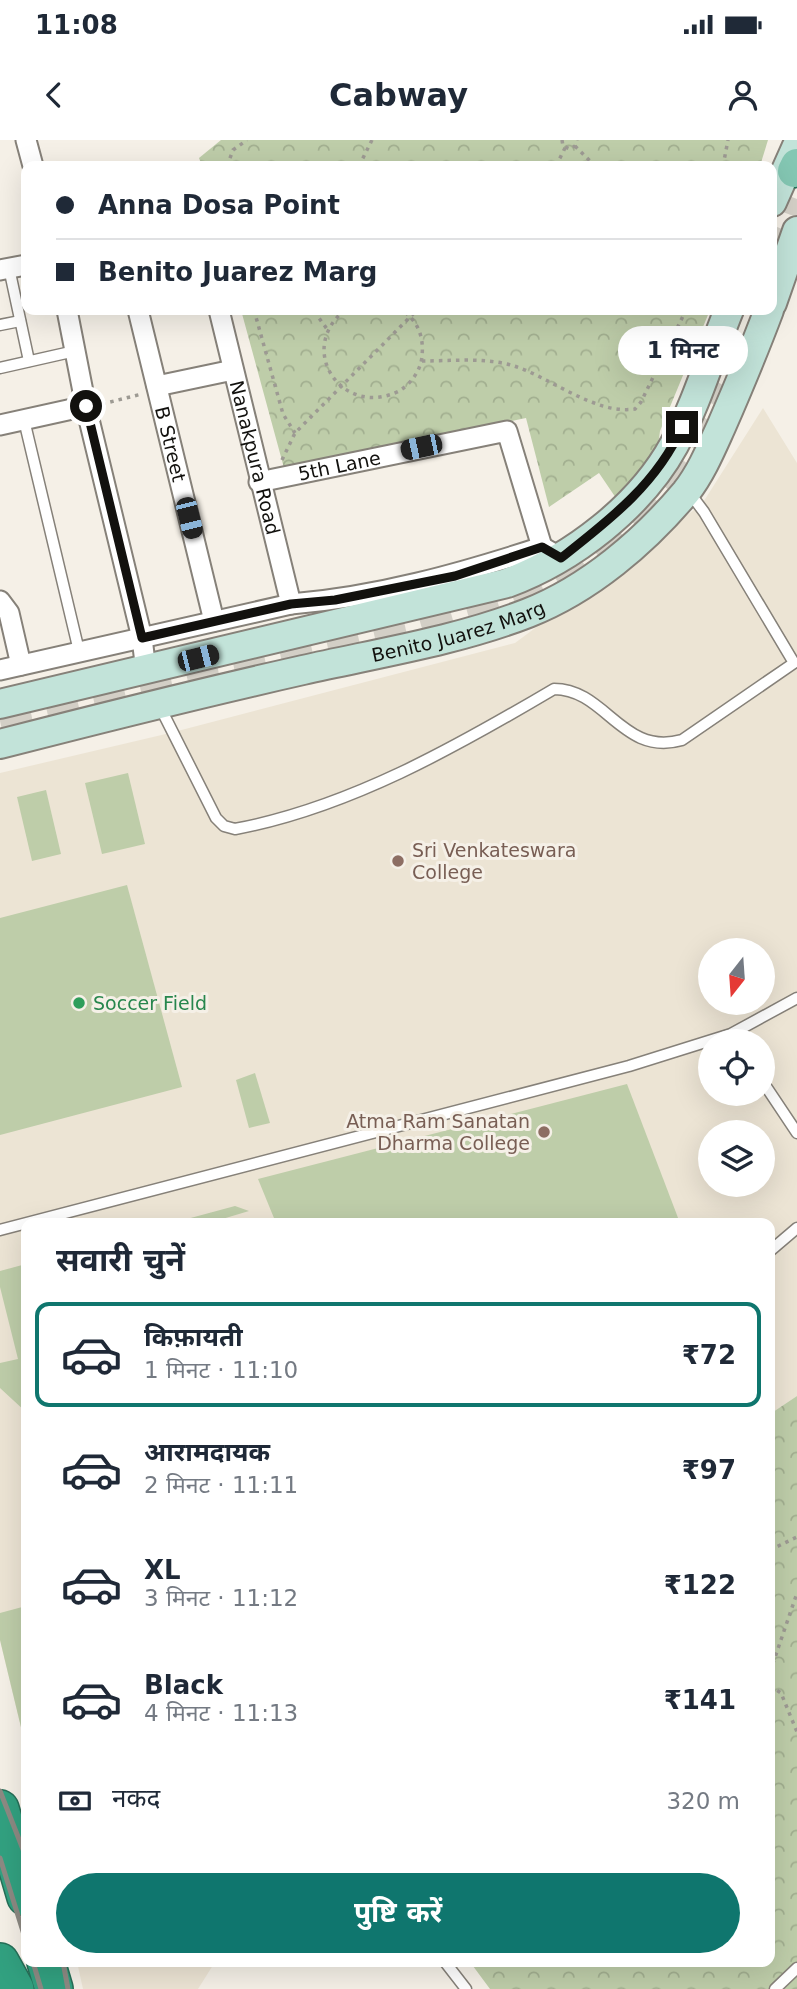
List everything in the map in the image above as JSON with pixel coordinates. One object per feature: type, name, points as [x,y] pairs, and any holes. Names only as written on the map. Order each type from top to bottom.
[{"type":"highway","points":[[0,1809],[21,1880]]},
{"type":"highway","points":[[0,1962],[15,1989]]},
{"type":"highway","points":[[47,1967],[54,1989]]},
{"type":"street","points":[[26,140],[32,161]]},
{"type":"street","points":[[777,193],[796,161]]},
{"type":"street","points":[[777,289],[797,231]]},
{"type":"street","points":[[68,315],[75,351],[94,405],[142,638],[146,671]]},
{"type":"street","name":"B Street","points":[[139,315],[214,621]]},
{"type":"street","name":"Nanakpura Road","points":[[220,315],[291,604]]},
{"type":"street","name":"Benito Juarez Marg","points":[[0,704],[507,583],[537,572],[551,552],[626,506],[674,445],[727,315]]},
{"type":"street","name":"Benito Juarez Marg","points":[[0,744],[158,703],[458,636],[529,613],[568,593],[608,566],[646,534],[687,490],[706,459],[747,370],[767,315]]},
{"type":"street","points":[[157,388],[233,370]]},
{"type":"street","points":[[0,425],[94,405]]},
{"type":"street","name":"5th Lane","points":[[260,481],[507,431],[551,552]]},
{"type":"street","points":[[0,670],[291,604],[335,600],[455,576],[551,552]]},
{"type":"street","points":[[3,610],[21,665]]},
{"type":"lane","points":[[12,268],[29,361]]},
{"type":"lane","points":[[0,326],[20,321]]},
{"type":"lane","points":[[0,368],[75,351]]},
{"type":"lane","points":[[24,420],[79,650]]},
{"type":"lane","points":[[158,703],[170,733],[216,818],[224,826],[235,829],[328,802],[373,783],[554,689],[580,696],[635,737],[666,745],[682,740],[796,665],[704,512],[687,490]]},
{"type":"lane","points":[[748,1029],[797,998]]},
{"type":"lane","points":[[46,1218],[698,1048]]},
{"type":"lane","points":[[775,1100],[797,1133]]},
{"type":"lane","points":[[0,1230],[21,1225]]},
{"type":"lane","points":[[775,1247],[797,1228]]},
{"type":"lane","points":[[449,1967],[466,1989]]},
{"type":"lane","points":[[775,1989],[797,1968]]},
{"type":"path","points":[[229,161],[233,150],[247,140]]},
{"type":"path","points":[[362,161],[372,140]]},
{"type":"path","points":[[558,161],[565,148],[562,140]]},
{"type":"path","points":[[575,146],[577,140]]},
{"type":"path","points":[[724,161],[728,140]]},
{"type":"path","points":[[565,148],[575,146]]},
{"type":"path","points":[[575,146],[590,161]]},
{"type":"path","points":[[255,315],[283,414],[295,433]]},
{"type":"path","points":[[319,315],[328,330]]},
{"type":"path","points":[[260,481],[284,468],[282,456],[295,433],[340,386],[411,316],[421,338],[422,361],[405,388],[386,397],[360,397],[340,386],[329,372],[324,353],[328,330],[339,315]]},
{"type":"path","points":[[422,361],[511,365],[550,385],[612,408],[635,409],[641,402],[684,315]]},
{"type":"path","points":[[94,405],[157,388]]},
{"type":"path","points":[[775,1548],[797,1538]]},
{"type":"path","points":[[775,1658],[797,1595]]},
{"type":"path","points":[[775,1689],[781,1693],[797,1732]]},
{"type":"shaded area","name":"Sri Venkateswara College","points":[[763,408],[797,463],[797,1396],[775,1411],[775,1218],[21,1218],[21,1727],[0,1640],[0,773],[170,733],[515,643],[702,504]]},
{"type":"shaded area","points":[[78,1967],[212,1967],[198,1989],[83,1989]]},
{"type":"green space","points":[[221,140],[768,140],[762,161],[200,161],[199,158]]},
{"type":"green space","points":[[242,315],[708,315],[660,431],[651,462],[618,501],[599,473],[549,507],[526,418],[284,468]]},
{"type":"green space","points":[[128,773],[145,844],[102,854],[85,783]]},
{"type":"green space","points":[[46,790],[61,854],[32,861],[17,797]]},
{"type":"green space","name":"Soccer Field","points":[[127,885],[182,1087],[0,1135],[0,918]]},
{"type":"green space","points":[[255,1073],[270,1123],[249,1128],[236,1080]]},
{"type":"green space","name":"Atma Ram Sanatan Dharma College","points":[[627,1084],[678,1218],[274,1218],[258,1179]]},
{"type":"green space","points":[[235,1206],[249,1211],[226,1218],[191,1218]]},
{"type":"green space","points":[[21,1265],[21,1407],[0,1388],[0,1363],[18,1359],[0,1287],[0,1271]]},
{"type":"green space","points":[[797,1396],[797,1989],[490,1989],[474,1967],[775,1967],[775,1411]]},
{"type":"green space","points":[[21,1607],[21,1727],[0,1640],[0,1613]]},
{"type":"tunnel","points":[[777,252],[797,199]]},
{"type":"tunnel","points":[[0,721],[421,628],[530,597],[577,570],[642,514],[690,453],[725,386]]},
{"type":"railway","points":[[0,1791],[21,1844]]},
{"type":"railway","points":[[0,1858],[21,1925]]},
{"type":"railway","points":[[34,1967],[41,1989]]},
{"type":"railway","points":[[64,1967],[68,1989]]},
{"type":"place","name":"Sri Venkateswara College","points":[[398,861]]},
{"type":"place","name":"Soccer Field","points":[[79,1003]]},
{"type":"place","name":"Atma Ram Sanatan Dharma College","points":[[544,1132]]},
{"type":"route","points":[[86,406],[142,638],[291,604],[335,600],[455,576],[542,547],[561,558],[626,506],[674,445],[682,427]]}]
